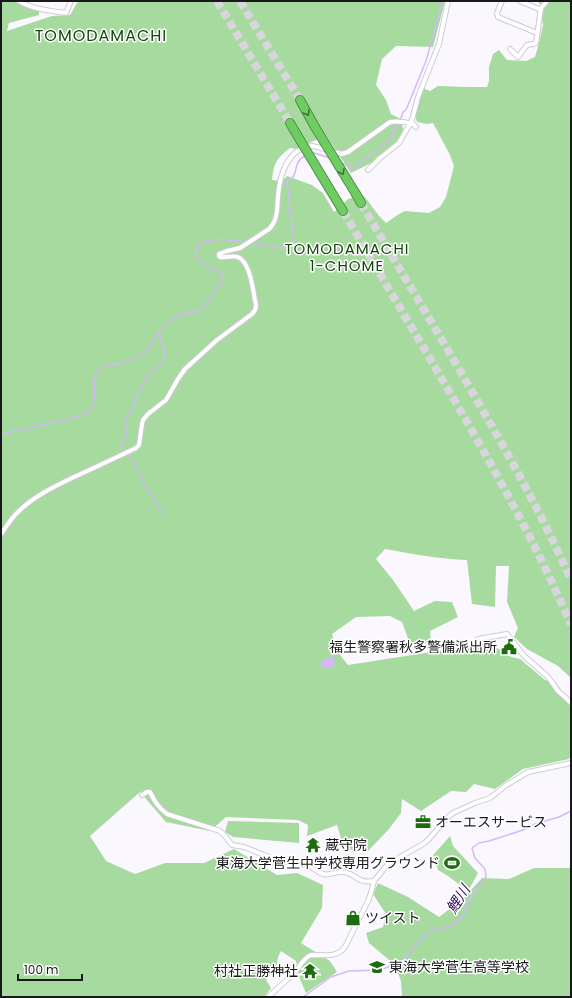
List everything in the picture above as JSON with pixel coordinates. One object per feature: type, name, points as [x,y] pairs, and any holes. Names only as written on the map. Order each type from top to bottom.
[{"type":"highway","points":[[300,100],[361,202]]},
{"type":"highway","points":[[290,123],[343,211]]},
{"type":"street","points":[[18,1],[28,6],[66,13],[71,1]]},
{"type":"street","points":[[368,170],[399,143],[436,53],[448,1]]},
{"type":"street","points":[[502,1],[497,13],[498,17],[537,33]]},
{"type":"street","points":[[520,1],[541,10]]},
{"type":"street","points":[[510,49],[518,57],[524,47],[536,42],[541,10],[547,1]]},
{"type":"street","points":[[1,534],[12,518],[38,496],[136,448],[139,444],[143,420],[148,414],[166,400],[185,369],[217,340],[254,312],[256,306],[250,276],[246,265],[237,257],[222,258],[219,254],[240,248],[269,229],[276,217],[278,190],[281,176],[287,162],[298,151],[305,147],[312,146],[333,152],[344,153],[352,150],[390,122],[408,123],[413,124],[416,127]]},
{"type":"street","points":[[478,639],[507,634],[524,656],[547,676],[558,691],[571,703]]},
{"type":"street","points":[[268,997],[296,971],[306,958],[311,955],[334,955],[342,951],[371,893],[374,881],[388,864],[428,840],[453,813],[490,798],[505,786],[528,772],[571,763]]},
{"type":"street","points":[[142,795],[150,792],[156,804],[166,814],[220,831],[232,846],[244,847],[264,854],[280,867],[298,866],[308,863],[314,870],[325,875],[343,872],[348,873],[361,881],[374,881]]},
{"type":"green space","points":[[1,1],[15,1],[28,8],[39,11],[39,15],[9,23],[7,31],[52,16],[70,15],[78,1],[445,1],[433,47],[396,46],[382,59],[376,85],[386,100],[391,114],[401,119],[404,133],[397,143],[377,160],[351,173],[325,134],[296,149],[290,148],[279,158],[274,169],[272,180],[282,181],[287,176],[312,185],[323,193],[334,212],[348,199],[363,195],[386,223],[405,211],[429,213],[440,207],[446,197],[454,166],[450,155],[433,123],[427,124],[417,122],[413,108],[422,81],[425,89],[430,91],[438,86],[487,87],[489,81],[489,67],[493,54],[499,50],[507,60],[526,61],[535,57],[543,25],[540,4],[537,1],[571,1],[571,678],[558,666],[527,649],[514,637],[518,628],[507,602],[509,566],[496,566],[495,607],[472,604],[467,560],[385,549],[376,559],[393,580],[414,611],[435,601],[452,602],[458,617],[430,631],[431,643],[410,644],[402,622],[390,616],[356,617],[332,634],[337,651],[348,665],[489,643],[511,657],[520,659],[545,680],[556,683],[571,703],[571,753],[569,759],[523,769],[495,789],[474,784],[466,792],[451,791],[421,811],[402,799],[401,813],[389,829],[368,851],[344,849],[337,825],[307,836],[308,825],[298,820],[226,817],[210,831],[166,822],[140,792],[90,836],[106,861],[135,874],[165,863],[204,863],[234,849],[277,875],[297,873],[323,885],[322,908],[301,943],[330,961],[337,972],[306,993],[300,979],[296,961],[281,951],[273,972],[266,980],[271,988],[264,997],[1,997]]},
{"type":"green space","points":[[228,821],[299,823],[299,843],[233,837],[225,832]]},
{"type":"green space","name":"東海大学菅生中学校専用グラウンド","points":[[450,836],[453,846],[478,873],[468,891],[438,870],[433,855]]},
{"type":"green space","points":[[534,868],[571,868],[571,997],[401,997],[401,981],[395,965],[369,943],[366,933],[383,927],[386,914],[373,894],[378,883],[408,897],[439,917],[463,899],[482,878],[509,879]]},
{"type":"shaded area","points":[[333,656],[335,666],[324,668],[321,666],[320,664],[322,661]]},
{"type":"waterway","points":[[339,162],[354,168],[393,136],[393,132],[400,121],[403,112],[406,110],[426,61],[439,15],[441,1]]},
{"type":"waterway","points":[[311,154],[314,153],[330,158]]},
{"type":"waterway","points":[[250,243],[286,248],[290,247],[294,242],[288,189],[286,185],[294,175],[297,164],[306,155]]},
{"type":"waterway","points":[[1,434],[74,418],[85,414],[94,402],[96,375],[100,369],[106,366],[123,363],[140,356],[148,349],[167,323],[180,315],[198,311],[209,301],[224,277],[222,274],[204,265],[197,259],[196,253],[198,246],[209,240],[233,240],[246,242]]},
{"type":"waterway","points":[[124,452],[122,444],[127,432],[125,422],[126,418],[131,412],[139,391],[147,377],[165,360],[164,350],[159,334]]},
{"type":"waterway","points":[[126,455],[132,458],[145,485],[162,514]]},
{"type":"waterway","name":"鯉川","points":[[303,997],[331,977],[349,971],[381,970],[402,961],[428,932],[444,928],[458,922],[466,910],[468,901],[486,877],[485,869],[475,858],[472,848],[479,843],[523,830],[571,811]]},
{"type":"tunnel","points":[[217,1],[290,123]]},
{"type":"tunnel","points":[[240,1],[300,100]]},
{"type":"tunnel","points":[[361,203],[511,460],[536,507],[571,580]]},
{"type":"tunnel","points":[[343,211],[494,470],[535,547],[571,625]]},
{"type":"place","name":"福生警察署秋多警備派出所","points":[[509,647]]},
{"type":"place","name":"オーエスサービス","points":[[423,822]]},
{"type":"place","name":"蔵守院","points":[[313,845]]},
{"type":"place","name":"東海大学菅生中学校専用グラウンド","points":[[452,863]]},
{"type":"place","name":"ツイスト","points":[[353,918]]},
{"type":"place","name":"東海大学菅生高等学校","points":[[377,967]]},
{"type":"place","name":"村社正勝神社","points":[[310,971]]},
{"type":"district","name":"TOMODAMACHI","points":[[101,35]]},
{"type":"district","name":"TOMODAMACHI 1-CHOME","points":[[347,256]]}]
